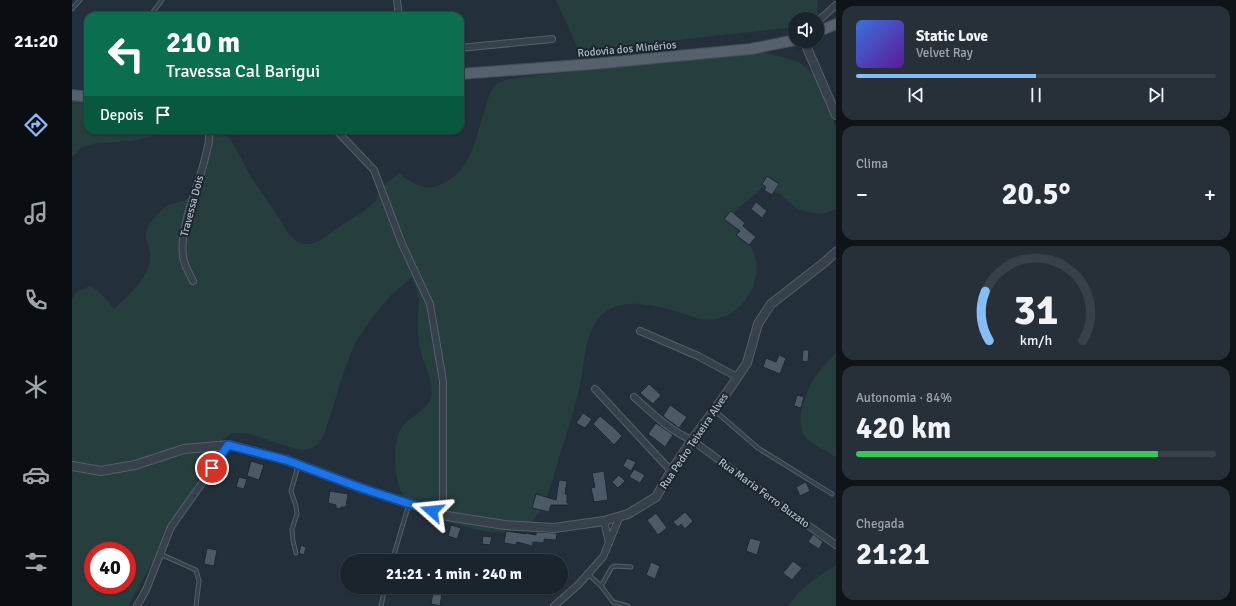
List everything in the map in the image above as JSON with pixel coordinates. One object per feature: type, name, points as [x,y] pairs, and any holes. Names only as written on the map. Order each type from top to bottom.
[{"type":"main road","points":[[824,29],[835,25]]},
{"type":"main road","name":"Rodovia dos Minérios","points":[[464,74],[593,64],[751,49],[788,41]]},
{"type":"main road","points":[[72,95],[84,96]]},
{"type":"street","points":[[397,0],[398,12]]},
{"type":"street","points":[[824,16],[836,5]]},
{"type":"street","points":[[464,48],[552,39]]},
{"type":"street","points":[[807,48],[836,115]]},
{"type":"street","name":"Travessa Dois","points":[[193,281],[185,266],[182,255],[183,236],[205,161],[210,134]]},
{"type":"street","points":[[340,134],[374,170],[402,244],[430,304],[443,381],[443,515]]},
{"type":"street","name":"Rua Pedro Teixeira Alves","points":[[72,466],[101,471],[135,465],[184,449],[228,445],[286,460],[361,488],[443,515],[505,525],[554,528],[604,521],[628,514],[656,497],[670,471],[747,363],[758,324],[771,304],[836,252]]},
{"type":"street","points":[[640,331],[698,356],[737,378]]},
{"type":"street","points":[[596,389],[670,471]]},
{"type":"street","name":"Rua Maria Ferro Buzato","points":[[634,397],[682,436],[692,440],[798,519],[836,545]]},
{"type":"street","points":[[138,606],[146,590],[171,527],[228,445]]},
{"type":"street","points":[[554,606],[578,585],[603,557],[620,516]]},
{"type":"street","points":[[604,521],[609,543]]},
{"type":"lane","points":[[72,9],[80,0]]},
{"type":"lane","points":[[153,12],[162,0]]},
{"type":"lane","points":[[714,410],[758,448],[832,494]]},
{"type":"lane","points":[[296,553],[292,529],[297,514],[291,491],[298,464]]},
{"type":"lane","points":[[394,554],[409,504]]},
{"type":"lane","points":[[160,554],[196,570],[199,581],[196,606]]},
{"type":"lane","points":[[601,586],[612,567],[631,567]]},
{"type":"lane","points":[[588,574],[601,586],[613,602],[614,606]]},
{"type":"lane","points":[[381,606],[383,594]]},
{"type":"lane","points":[[613,602],[628,606]]},
{"type":"green space","points":[[556,0],[817,0],[818,12],[788,12],[788,28],[579,51]]},
{"type":"green space","points":[[748,52],[760,52],[776,55],[798,62],[806,67],[814,76],[823,94],[836,128],[836,209],[822,214],[811,213],[796,208],[780,194],[762,188],[735,211],[730,223],[745,238],[751,247],[757,268],[752,289],[739,307],[730,314],[720,318],[706,320],[662,308],[637,304],[625,304],[613,307],[603,313],[591,330],[585,353],[576,403],[553,480],[542,508],[528,525],[515,531],[507,532],[478,530],[424,514],[411,507],[405,500],[401,491],[396,468],[395,457],[398,435],[405,423],[426,406],[432,392],[432,386],[420,350],[418,333],[418,295],[411,278],[389,297],[371,319],[355,343],[344,371],[323,437],[319,443],[312,448],[302,450],[249,434],[233,433],[224,438],[213,453],[136,592],[136,542],[84,542],[84,594],[135,594],[128,606],[72,606],[72,299],[78,291],[90,286],[99,291],[114,309],[133,291],[143,278],[150,262],[150,254],[146,237],[148,227],[164,208],[184,201],[192,196],[206,148],[214,135],[222,134],[231,140],[252,179],[288,233],[295,240],[303,244],[312,244],[321,240],[360,214],[376,201],[378,193],[382,187],[399,173],[412,183],[423,187],[434,187],[451,179],[466,163],[471,153],[492,89],[497,84],[511,79]]},
{"type":"green space","points":[[72,100],[84,100],[84,134],[158,134],[131,141],[97,143],[81,148],[72,157]]},
{"type":"green space","points":[[836,353],[836,457],[807,439],[800,424],[802,408],[807,392],[821,368]]},
{"type":"green space","points":[[836,566],[836,606],[788,606],[809,583]]},
{"type":"building","points":[[767,176],[779,184],[772,195],[764,190],[766,187],[762,184]]},
{"type":"building","points":[[756,202],[767,211],[762,218],[751,209]]},
{"type":"building","points":[[731,211],[745,223],[743,226],[756,237],[749,245],[736,235],[740,231],[724,219]]},
{"type":"building","points":[[803,350],[809,350],[808,362],[802,361]]},
{"type":"building","points":[[779,355],[786,358],[780,374],[763,367],[766,358],[776,362]]},
{"type":"building","points":[[649,384],[661,395],[653,404],[640,393]]},
{"type":"building","points":[[797,395],[804,397],[801,408],[794,406]]},
{"type":"building","points":[[670,405],[687,417],[679,428],[663,416]]},
{"type":"building","points":[[583,413],[592,419],[585,428],[576,423]]},
{"type":"building","points":[[600,416],[622,436],[614,445],[593,424]]},
{"type":"building","points":[[656,423],[673,435],[665,447],[648,434]]},
{"type":"building","points":[[627,458],[636,462],[631,471],[623,466]]},
{"type":"building","points":[[251,461],[264,465],[259,480],[247,476]]},
{"type":"building","points":[[634,469],[645,475],[640,483],[629,477]]},
{"type":"building","points":[[604,471],[608,500],[594,502],[591,488],[595,487],[592,473]]},
{"type":"building","points":[[619,475],[625,481],[618,488],[612,482]]},
{"type":"building","points":[[239,477],[247,479],[244,489],[236,487]]},
{"type":"building","points":[[559,480],[567,481],[565,494],[567,494],[567,503],[570,504],[551,505],[549,512],[532,508],[536,494],[556,500]]},
{"type":"building","points":[[806,482],[810,491],[800,496],[796,487]]},
{"type":"building","points":[[330,491],[348,494],[346,507],[341,507],[341,509],[336,508],[336,505],[328,503]]},
{"type":"building","points":[[685,512],[693,521],[685,529],[681,524],[678,527],[673,522]]},
{"type":"building","points":[[656,513],[667,528],[658,535],[647,520]]},
{"type":"building","points":[[451,525],[461,528],[457,539],[448,536]]},
{"type":"building","points":[[506,531],[536,535],[536,532],[557,533],[556,540],[544,539],[544,543],[533,542],[532,546],[517,542],[516,545],[504,543]]},
{"type":"building","points":[[813,534],[823,542],[819,549],[808,542]]},
{"type":"building","points":[[483,536],[492,537],[490,545],[482,544]]},
{"type":"building","points":[[750,538],[761,541],[757,555],[746,551]]},
{"type":"building","points":[[301,545],[306,547],[304,555],[299,553]]},
{"type":"building","points":[[207,548],[217,550],[214,566],[204,564]]},
{"type":"building","points":[[793,561],[802,568],[792,580],[783,573]]},
{"type":"building","points":[[651,562],[660,566],[655,579],[646,575]]},
{"type":"building","points":[[433,594],[442,594],[440,606],[431,604]]},
{"type":"route","points":[[212,468],[228,445],[286,460],[361,488],[432,511]]}]
